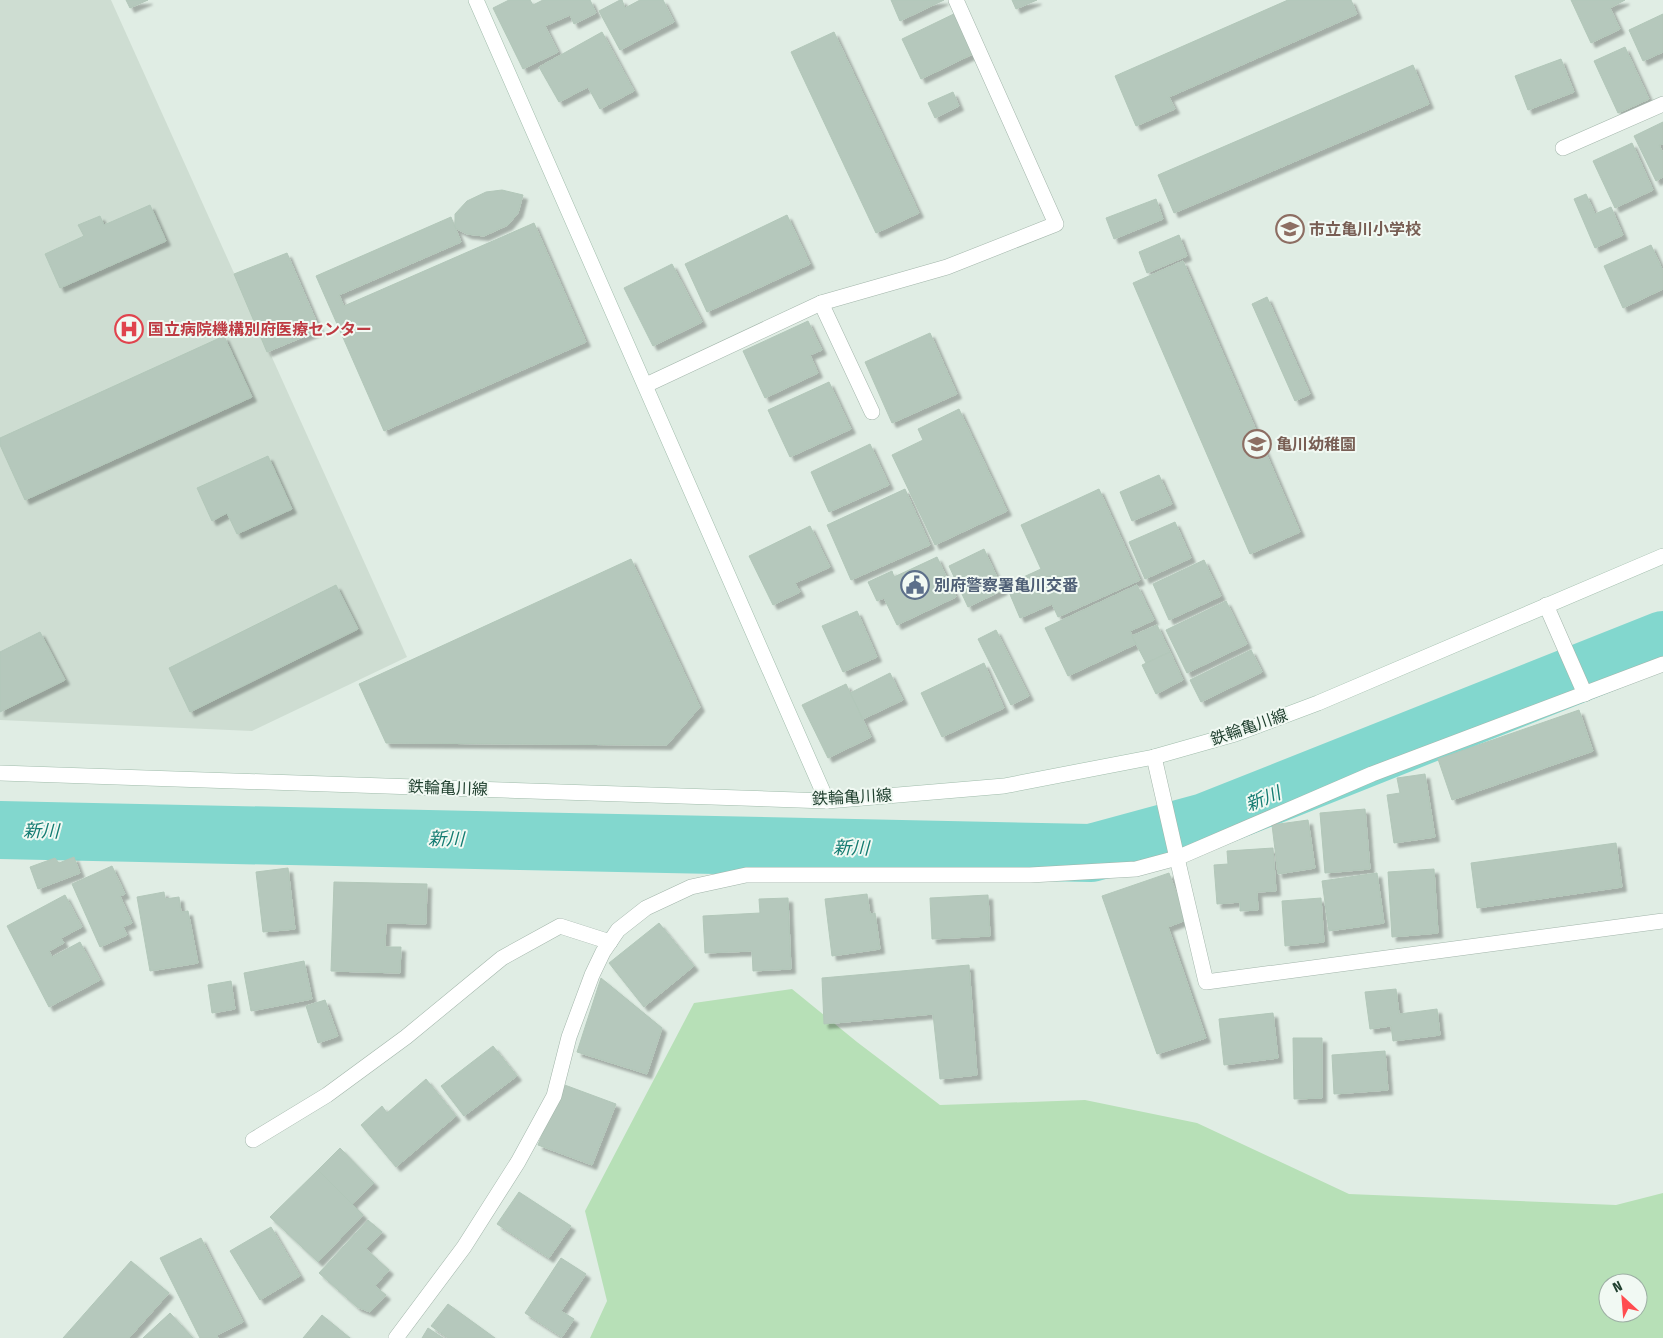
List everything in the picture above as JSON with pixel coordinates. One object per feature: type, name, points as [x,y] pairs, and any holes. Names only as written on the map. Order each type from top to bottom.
[{"type":"street","points":[[476,0],[827,801]]},
{"type":"street","points":[[646,385],[821,303],[947,267],[1056,224],[956,0]]},
{"type":"street","points":[[1563,148],[1663,104]]},
{"type":"street","points":[[821,303],[872,412]]},
{"type":"street","name":"鉄輪亀川線","points":[[0,773],[827,801],[1004,786],[1154,757],[1235,734],[1318,703],[1663,556]]},
{"type":"street","points":[[1546,605],[1585,694]]},
{"type":"street","points":[[396,1338],[464,1247],[518,1162],[554,1096],[569,1037],[588,984],[603,952],[618,930],[646,908],[691,887],[746,875],[1030,875],[1136,869],[1177,858],[1372,774],[1663,664]]},
{"type":"street","points":[[1154,757],[1206,982],[1663,921]]},
{"type":"street","points":[[253,1140],[327,1095],[406,1037],[502,958],[560,926],[610,942]]},
{"type":"shaded area","name":"国立病院機構別府医療センター","points":[[0,0],[111,0],[407,657],[252,731],[0,720]]},
{"type":"green space","points":[[792,989],[857,1042],[940,1105],[1085,1100],[1197,1123],[1349,1194],[1616,1205],[1663,1193],[1663,1338],[590,1338],[607,1301],[585,1211],[694,1003]]},
{"type":"building","points":[[126,0],[148,0],[130,8]]},
{"type":"building","points":[[509,0],[530,0],[533,5],[543,0],[590,0],[596,13],[574,24],[570,15],[545,26],[558,52],[523,69],[493,8]]},
{"type":"building","points":[[622,0],[625,8],[640,0],[663,0],[674,22],[620,50],[599,11]]},
{"type":"building","points":[[891,0],[944,0],[900,21]]},
{"type":"building","points":[[1012,0],[1037,0],[1016,9]]},
{"type":"building","points":[[1288,0],[1351,0],[1357,14],[1169,97],[1175,109],[1136,126],[1115,76]]},
{"type":"building","points":[[1571,0],[1625,0],[1610,8],[1620,29],[1591,43]]},
{"type":"building","points":[[960,11],[979,51],[921,79],[902,39]]},
{"type":"building","points":[[1663,14],[1663,52],[1643,61],[1629,30]]},
{"type":"building","points":[[602,32],[634,91],[600,109],[588,87],[559,102],[539,67]]},
{"type":"building","points":[[834,32],[919,213],[876,233],[791,52]]},
{"type":"building","points":[[1625,47],[1649,99],[1618,113],[1594,61]]},
{"type":"building","points":[[1561,59],[1574,92],[1528,110],[1515,76]]},
{"type":"building","points":[[1413,65],[1429,104],[1174,213],[1158,175]]},
{"type":"building","points":[[953,92],[959,106],[935,118],[928,103]]},
{"type":"building","points":[[1663,122],[1663,144],[1659,145],[1663,153],[1663,177],[1656,181],[1634,136]]},
{"type":"building","points":[[1632,143],[1653,190],[1615,208],[1593,161]]},
{"type":"building","points":[[502,190],[523,195],[518,213],[508,225],[484,236],[467,234],[455,228],[455,214],[467,201],[486,192]]},
{"type":"building","points":[[1586,194],[1595,214],[1611,207],[1623,235],[1595,248],[1574,199]]},
{"type":"building","points":[[1156,199],[1163,219],[1114,239],[1106,218]]},
{"type":"building","points":[[150,205],[166,241],[60,288],[45,254],[84,236],[78,225],[100,216],[104,225]]},
{"type":"building","points":[[787,215],[810,264],[707,312],[685,264]]},
{"type":"building","points":[[451,217],[461,242],[339,295],[344,306],[534,223],[586,342],[384,431],[316,276]]},
{"type":"building","points":[[1179,235],[1187,256],[1147,273],[1139,252]]},
{"type":"building","points":[[1651,245],[1663,271],[1663,289],[1623,308],[1604,266]]},
{"type":"building","points":[[287,253],[320,330],[267,352],[234,274]]},
{"type":"building","points":[[1183,261],[1300,532],[1250,554],[1133,283]]},
{"type":"building","points":[[672,264],[702,322],[653,346],[624,288]]},
{"type":"building","points":[[1267,297],[1310,394],[1295,401],[1252,304]]},
{"type":"building","points":[[808,321],[822,350],[810,355],[818,373],[765,398],[743,351]]},
{"type":"building","points":[[930,333],[957,394],[892,423],[865,362]]},
{"type":"building","points":[[224,336],[252,397],[25,500],[0,445],[0,438]]},
{"type":"building","points":[[829,382],[851,429],[790,457],[768,410]]},
{"type":"building","points":[[959,409],[1007,511],[935,545],[892,455],[923,440],[918,429]]},
{"type":"building","points":[[870,444],[889,485],[829,512],[811,472]]},
{"type":"building","points":[[268,456],[292,509],[237,534],[227,513],[212,521],[197,488]]},
{"type":"building","points":[[1159,475],[1172,504],[1132,521],[1120,492]]},
{"type":"building","points":[[905,489],[930,545],[851,580],[827,525]]},
{"type":"building","points":[[1099,489],[1140,580],[1058,617],[1052,604],[1020,618],[1006,585],[1041,569],[1021,525]]},
{"type":"building","points":[[1175,522],[1191,558],[1145,579],[1129,542]]},
{"type":"building","points":[[810,526],[830,567],[795,583],[800,592],[773,605],[749,556]]},
{"type":"building","points":[[984,549],[1003,590],[968,607],[949,566]]},
{"type":"building","points":[[937,557],[956,597],[897,625],[884,598],[877,601],[868,582],[892,571],[894,577]]},
{"type":"building","points":[[631,559],[700,707],[667,745],[386,743],[359,684]]},
{"type":"building","points":[[1204,560],[1221,596],[1169,620],[1153,584]]},
{"type":"building","points":[[336,585],[358,629],[190,712],[169,668]]},
{"type":"building","points":[[1137,585],[1154,620],[1130,631],[1136,644],[1068,676],[1045,628]]},
{"type":"building","points":[[1226,601],[1247,644],[1187,673],[1166,630]]},
{"type":"building","points":[[857,611],[877,657],[843,672],[822,626]]},
{"type":"building","points":[[1157,625],[1170,652],[1146,663],[1132,636]]},
{"type":"building","points":[[996,630],[1029,696],[1011,705],[978,639]]},
{"type":"building","points":[[40,632],[65,680],[0,712],[0,652]]},
{"type":"building","points":[[1251,650],[1262,672],[1201,702],[1190,680]]},
{"type":"building","points":[[1170,652],[1183,680],[1156,694],[1142,665]]},
{"type":"building","points":[[984,663],[1004,708],[942,737],[921,693]]},
{"type":"building","points":[[890,673],[903,700],[863,719],[850,693]]},
{"type":"building","points":[[846,684],[871,737],[828,758],[802,705]]},
{"type":"building","points":[[1579,710],[1593,751],[1452,800],[1438,759]]},
{"type":"building","points":[[1425,774],[1435,837],[1394,843],[1387,795],[1400,793],[1397,778]]},
{"type":"building","points":[[1365,809],[1370,869],[1325,873],[1320,813]]},
{"type":"building","points":[[1308,820],[1315,868],[1278,874],[1272,825]]},
{"type":"building","points":[[1616,843],[1622,887],[1477,908],[1471,863]]},
{"type":"building","points":[[1273,848],[1276,891],[1257,892],[1258,910],[1240,911],[1240,902],[1217,904],[1214,865],[1228,864],[1227,851]]},
{"type":"building","points":[[74,857],[80,873],[38,889],[30,867],[55,858],[59,863]]},
{"type":"building","points":[[112,866],[125,894],[120,896],[132,923],[123,927],[127,935],[100,947],[72,884]]},
{"type":"building","points":[[288,868],[295,929],[263,932],[256,872]]},
{"type":"building","points":[[1434,869],[1438,933],[1392,937],[1388,872]]},
{"type":"building","points":[[1169,873],[1186,920],[1168,927],[1206,1038],[1157,1054],[1102,896]]},
{"type":"building","points":[[1377,873],[1384,923],[1329,931],[1322,881]]},
{"type":"building","points":[[334,882],[427,884],[426,924],[386,923],[385,947],[401,947],[400,973],[331,971]]},
{"type":"building","points":[[164,892],[165,899],[179,897],[181,912],[188,911],[198,963],[150,971],[137,897]]},
{"type":"building","points":[[867,894],[870,914],[875,913],[880,949],[832,956],[825,899]]},
{"type":"building","points":[[65,895],[82,927],[61,938],[64,943],[49,951],[52,957],[80,942],[100,980],[49,1007],[7,926]]},
{"type":"building","points":[[988,895],[990,936],[932,939],[930,898]]},
{"type":"building","points":[[788,898],[791,969],[753,971],[752,951],[705,953],[703,916],[760,913],[759,899]]},
{"type":"building","points":[[1321,898],[1324,942],[1285,946],[1282,901]]},
{"type":"building","points":[[659,923],[694,966],[644,1007],[609,963]]},
{"type":"building","points":[[304,961],[312,999],[251,1011],[244,973]]},
{"type":"building","points":[[969,965],[977,1075],[940,1079],[933,1014],[824,1024],[822,978]]},
{"type":"building","points":[[601,978],[662,1028],[647,1074],[577,1052]]},
{"type":"building","points":[[231,981],[235,1009],[212,1013],[208,985]]},
{"type":"building","points":[[1396,989],[1399,1014],[1437,1009],[1440,1035],[1393,1041],[1391,1026],[1370,1029],[1365,992]]},
{"type":"building","points":[[325,1000],[338,1036],[318,1043],[306,1006]]},
{"type":"building","points":[[1273,1013],[1278,1058],[1224,1065],[1219,1019]]},
{"type":"building","points":[[1293,1038],[1322,1038],[1322,1098],[1294,1099]]},
{"type":"building","points":[[493,1046],[517,1076],[464,1116],[441,1086]]},
{"type":"building","points":[[1385,1051],[1388,1090],[1334,1094],[1332,1055]]},
{"type":"building","points":[[426,1079],[456,1116],[396,1167],[361,1125],[382,1106],[387,1113]]},
{"type":"building","points":[[562,1084],[616,1104],[592,1165],[538,1145]]},
{"type":"building","points":[[340,1148],[374,1183],[352,1204],[318,1170]]},
{"type":"building","points":[[318,1170],[363,1215],[318,1262],[270,1217]]},
{"type":"building","points":[[519,1192],[571,1226],[549,1258],[497,1224]]},
{"type":"building","points":[[368,1220],[382,1232],[366,1249],[389,1270],[375,1286],[386,1295],[370,1312],[357,1307],[319,1273]]},
{"type":"building","points":[[271,1227],[300,1276],[260,1300],[230,1251]]},
{"type":"building","points":[[201,1238],[243,1322],[217,1335],[218,1338],[200,1338],[160,1258]]},
{"type":"building","points":[[561,1258],[586,1274],[561,1311],[574,1319],[562,1337],[525,1313]]},
{"type":"building","points":[[131,1261],[169,1293],[129,1338],[63,1338]]},
{"type":"building","points":[[448,1304],[495,1338],[448,1338],[431,1326]]},
{"type":"building","points":[[170,1313],[193,1338],[143,1338]]},
{"type":"building","points":[[322,1315],[350,1338],[303,1338]]},
{"type":"building","points":[[428,1328],[443,1338],[422,1338]]},
{"type":"waterway","name":"新川","points":[[0,830],[1091,853],[1205,822],[1663,640]]},
{"type":"place","name":"市立亀川小学校","points":[[1290,229]]},
{"type":"place","name":"国立病院機構別府医療センター","points":[[129,329]]},
{"type":"place","name":"亀川幼稚園","points":[[1257,444]]},
{"type":"place","name":"別府警察署亀川交番","points":[[915,585]]}]
